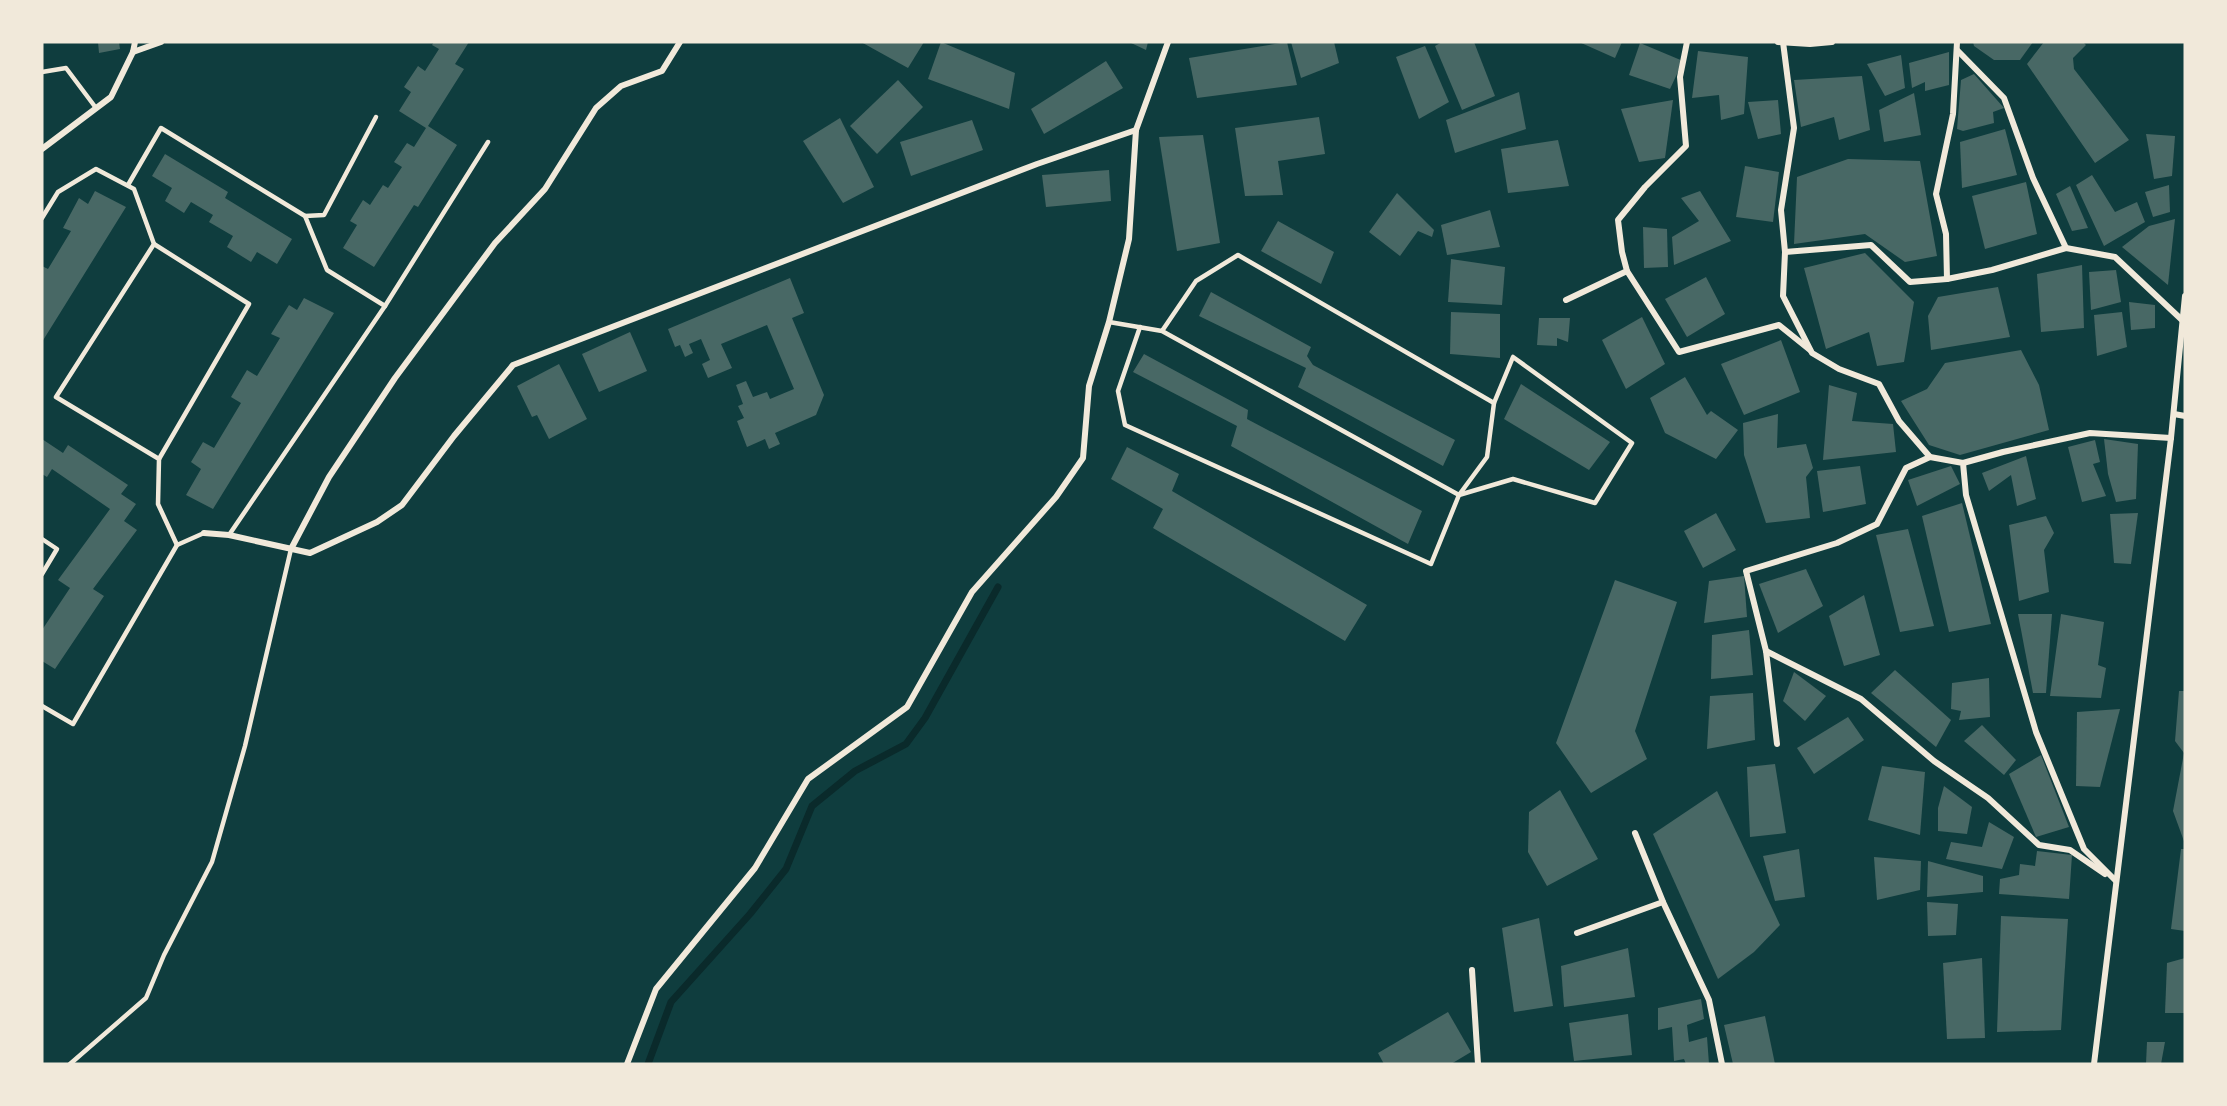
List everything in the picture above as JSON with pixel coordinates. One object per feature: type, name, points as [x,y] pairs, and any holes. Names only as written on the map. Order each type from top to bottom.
[{"type":"street","points":[[42,149],[111,97],[133,52],[135,42]]},
{"type":"street","points":[[133,52],[161,42]]},
{"type":"street","points":[[291,549],[329,477],[395,378],[495,243],[545,189],[596,108],[621,86],[662,71],[680,42]]},
{"type":"street","points":[[627,1064],[656,989],[755,868],[808,778],[907,707],[972,592],[1056,497],[1083,458],[1089,386],[1109,322],[1129,239],[1136,130],[1168,42]]},
{"type":"street","points":[[1687,42],[1680,77],[1686,146],[1645,187],[1618,220],[1627,271],[1679,352],[1779,325],[1812,353],[1839,369],[1879,384],[1899,421],[1930,457]]},
{"type":"street","points":[[1812,353],[1783,296],[1785,252],[1781,210],[1794,128],[1780,42],[1810,44],[1832,42]]},
{"type":"street","points":[[1947,279],[1946,234],[1936,194],[1953,114],[1957,42]]},
{"type":"street","points":[[1958,51],[2004,98],[2033,178],[2066,248]]},
{"type":"street","points":[[204,533],[310,553],[377,522],[402,505],[454,436],[513,365],[1037,164],[1136,130]]},
{"type":"street","points":[[1785,252],[1871,245],[1910,282],[1947,279],[1992,270],[2066,248],[2115,256],[2182,320]]},
{"type":"street","points":[[1566,300],[1627,271]]},
{"type":"street","points":[[2094,1064],[2174,414],[2185,296]]},
{"type":"street","points":[[2174,414],[2185,416]]},
{"type":"street","points":[[1778,744],[1766,651],[1746,570],[1837,543],[1877,524],[1906,468],[1930,457],[1964,463],[2090,433],[2171,438]]},
{"type":"street","points":[[1964,463],[1966,495],[2036,732],[2084,849],[2116,881]]},
{"type":"street","points":[[1766,651],[1861,699],[1934,761],[1988,798],[2039,845],[2070,850],[2116,881]]},
{"type":"street","points":[[1635,833],[1663,902],[1709,1000],[1722,1064]]},
{"type":"street","points":[[1577,933],[1663,902]]},
{"type":"street","points":[[1472,970],[1478,1064]]},
{"type":"lane","points":[[42,72],[66,68],[96,108]]},
{"type":"lane","points":[[128,186],[161,128],[305,216],[324,215],[376,117]]},
{"type":"lane","points":[[229,536],[385,306],[488,142]]},
{"type":"lane","points":[[42,218],[58,192],[96,169],[135,189],[154,244],[249,304],[159,459],[158,504],[177,545]]},
{"type":"lane","points":[[305,216],[327,270],[385,306]]},
{"type":"lane","points":[[154,244],[56,397],[159,459]]},
{"type":"lane","points":[[1162,331],[1196,281],[1238,255],[1494,404]]},
{"type":"lane","points":[[1109,322],[1140,327],[1162,331],[1459,495],[1513,479],[1595,503],[1632,443],[1513,357],[1494,404],[1487,458],[1459,495],[1431,564],[1125,425],[1118,391],[1140,327]]},
{"type":"lane","points":[[42,706],[73,724],[177,545],[204,533]]},
{"type":"lane","points":[[42,539],[57,549],[42,574]]},
{"type":"lane","points":[[70,1064],[147,998],[164,955],[212,862],[245,746],[291,549]]},
{"type":"building","points":[[98,42],[119,42],[120,49],[99,53]]},
{"type":"building","points":[[434,42],[469,42],[455,64],[464,69],[428,126],[457,145],[418,207],[414,205],[374,267],[343,248],[357,225],[350,221],[363,200],[370,205],[383,185],[388,188],[402,167],[394,162],[407,143],[414,147],[426,128],[399,111],[411,92],[404,87],[418,66],[425,71],[439,49],[432,45]]},
{"type":"building","points":[[861,42],[924,42],[908,68]]},
{"type":"building","points":[[941,42],[1015,73],[1009,109],[928,79]]},
{"type":"building","points":[[1129,42],[1148,42],[1146,50]]},
{"type":"building","points":[[1287,42],[1297,85],[1197,98],[1189,58]]},
{"type":"building","points":[[1291,42],[1334,42],[1339,63],[1301,78]]},
{"type":"building","points":[[1442,42],[1474,42],[1495,96],[1462,110],[1435,46]]},
{"type":"building","points":[[1579,42],[1622,42],[1615,58]]},
{"type":"building","points":[[1973,42],[2033,42],[2020,60],[1994,60],[1974,46]]},
{"type":"building","points":[[2044,42],[2083,42],[2086,45],[2073,58],[2074,69],[2129,140],[2095,163],[2027,64]]},
{"type":"building","points":[[1640,43],[1683,61],[1670,89],[1629,75]]},
{"type":"building","points":[[1425,46],[1449,102],[1419,119],[1396,57]]},
{"type":"building","points":[[1698,51],[1748,57],[1744,114],[1721,120],[1719,95],[1692,98]]},
{"type":"building","points":[[1949,52],[1949,85],[1925,91],[1925,82],[1912,88],[1909,63]]},
{"type":"building","points":[[1901,55],[1905,88],[1885,96],[1867,64]]},
{"type":"building","points":[[1106,61],[1123,88],[1044,134],[1031,109]]},
{"type":"building","points":[[1974,74],[2004,108],[1993,112],[1994,123],[1963,131],[1957,129],[1961,80]]},
{"type":"building","points":[[1862,76],[1870,130],[1839,140],[1834,117],[1801,127],[1794,80]]},
{"type":"building","points":[[898,80],[923,107],[877,154],[850,126]]},
{"type":"building","points":[[1519,92],[1526,129],[1455,153],[1446,120]]},
{"type":"building","points":[[1914,93],[1921,135],[1884,142],[1879,110]]},
{"type":"building","points":[[1673,100],[1665,158],[1639,162],[1621,109]]},
{"type":"building","points":[[1778,100],[1781,134],[1758,139],[1748,102]]},
{"type":"building","points":[[1319,117],[1325,154],[1278,161],[1283,195],[1245,196],[1235,128]]},
{"type":"building","points":[[840,118],[874,187],[843,203],[803,141]]},
{"type":"building","points":[[972,120],[983,150],[911,176],[900,142]]},
{"type":"building","points":[[2005,129],[2017,175],[1962,188],[1960,142]]},
{"type":"building","points":[[2146,134],[2175,136],[2172,176],[2154,179]]},
{"type":"building","points":[[1203,135],[1220,243],[1177,251],[1159,137]]},
{"type":"building","points":[[1558,140],[1569,186],[1508,193],[1501,149]]},
{"type":"building","points":[[165,154],[228,192],[225,198],[292,239],[277,264],[257,252],[251,262],[227,247],[233,236],[209,222],[213,215],[191,202],[184,213],[165,201],[172,188],[152,176]]},
{"type":"building","points":[[1848,159],[1920,161],[1937,256],[1905,262],[1865,234],[1794,244],[1797,177]]},
{"type":"building","points":[[1745,166],[1779,172],[1773,222],[1736,217]]},
{"type":"building","points":[[1109,170],[1111,201],[1046,207],[1042,175]]},
{"type":"building","points":[[2092,175],[2115,212],[2137,202],[2145,222],[2104,246],[2076,185]]},
{"type":"building","points":[[2026,182],[2037,234],[1985,249],[1972,196]]},
{"type":"building","points":[[2169,185],[2170,212],[2153,217],[2145,192]]},
{"type":"building","points":[[2070,186],[2088,228],[2072,231],[2056,194]]},
{"type":"building","points":[[95,191],[126,207],[42,342],[42,266],[48,269],[71,231],[63,228],[79,198],[88,204]]},
{"type":"building","points":[[1700,191],[1731,241],[1674,265],[1672,237],[1699,221],[1681,198]]},
{"type":"building","points":[[1397,193],[1434,230],[1432,237],[1418,231],[1400,256],[1369,232]]},
{"type":"building","points":[[1490,210],[1500,247],[1447,255],[1441,225]]},
{"type":"building","points":[[2175,219],[2168,285],[2122,247],[2149,226]]},
{"type":"building","points":[[1278,221],[1334,252],[1321,284],[1261,251]]},
{"type":"building","points":[[1643,227],[1667,229],[1668,267],[1644,268]]},
{"type":"building","points":[[1865,253],[1914,302],[1904,362],[1877,366],[1869,332],[1826,349],[1804,268]]},
{"type":"building","points":[[1451,259],[1505,267],[1502,305],[1448,302]]},
{"type":"building","points":[[2082,265],[2084,328],[2041,332],[2037,274]]},
{"type":"building","points":[[2116,270],[2121,302],[2091,310],[2089,272]]},
{"type":"building","points":[[1706,277],[1725,314],[1687,337],[1665,299]]},
{"type":"building","points":[[790,278],[804,313],[792,318],[824,395],[816,415],[775,433],[780,444],[769,449],[765,439],[747,447],[737,421],[744,418],[738,406],[743,404],[736,385],[746,381],[753,397],[767,392],[770,399],[794,389],[767,325],[721,344],[732,368],[708,378],[702,364],[710,360],[701,339],[689,344],[693,353],[685,357],[680,345],[675,347],[668,329]]},
{"type":"building","points":[[1998,287],[2010,337],[1931,350],[1928,316],[1938,297]]},
{"type":"building","points":[[1211,292],[1311,347],[1307,356],[1313,365],[1455,440],[1443,466],[1298,387],[1306,368],[1199,316]]},
{"type":"building","points":[[304,298],[334,313],[213,509],[186,495],[201,469],[191,462],[203,442],[214,448],[241,403],[231,397],[247,370],[257,376],[280,338],[271,334],[289,305],[297,310]]},
{"type":"building","points":[[2129,302],[2155,305],[2155,328],[2131,330]]},
{"type":"building","points":[[1451,312],[1500,314],[1500,358],[1450,354]]},
{"type":"building","points":[[2122,312],[2127,347],[2097,356],[2094,315]]},
{"type":"building","points":[[1642,317],[1665,364],[1626,389],[1602,340]]},
{"type":"building","points":[[1539,318],[1570,318],[1568,342],[1557,338],[1557,346],[1537,345]]},
{"type":"building","points":[[630,332],[647,371],[599,392],[582,354]]},
{"type":"building","points":[[1781,340],[1800,392],[1744,415],[1721,364]]},
{"type":"building","points":[[2021,350],[2039,385],[2049,430],[1960,455],[1929,445],[1901,401],[1927,389],[1945,363]]},
{"type":"building","points":[[1144,354],[1248,410],[1247,419],[1422,511],[1408,544],[1231,446],[1237,426],[1133,372]]},
{"type":"building","points":[[559,364],[587,419],[549,439],[537,415],[532,417],[517,386]]},
{"type":"building","points":[[1685,377],[1707,415],[1711,411],[1738,430],[1716,459],[1665,433],[1650,398]]},
{"type":"building","points":[[1521,384],[1610,442],[1589,470],[1504,419]]},
{"type":"building","points":[[1829,385],[1857,393],[1852,421],[1893,424],[1896,452],[1823,460]]},
{"type":"building","points":[[1778,414],[1777,448],[1806,444],[1813,468],[1806,477],[1810,518],[1766,523],[1744,455],[1743,423]]},
{"type":"building","points":[[42,439],[63,453],[68,445],[128,485],[121,494],[136,504],[124,521],[137,530],[93,589],[104,596],[55,669],[42,661],[42,630],[70,588],[58,580],[110,509],[52,469],[47,477],[42,474]]},
{"type":"building","points":[[2104,439],[2138,444],[2136,499],[2116,502],[2108,474]]},
{"type":"building","points":[[2095,440],[2100,462],[2093,464],[2106,496],[2082,502],[2068,447]]},
{"type":"building","points":[[1127,447],[1179,474],[1172,491],[1367,605],[1345,641],[1153,528],[1163,509],[1111,479]]},
{"type":"building","points":[[2026,456],[2036,499],[2017,506],[2011,475],[1989,491],[1982,473]]},
{"type":"building","points":[[1860,466],[1866,504],[1823,512],[1817,471]]},
{"type":"building","points":[[1951,466],[1960,484],[1917,506],[1908,480]]},
{"type":"building","points":[[1962,503],[1991,624],[1949,632],[1922,516]]},
{"type":"building","points":[[1716,513],[1736,550],[1703,568],[1684,531]]},
{"type":"building","points":[[2138,513],[2131,564],[2114,563],[2110,514]]},
{"type":"building","points":[[2046,516],[2054,533],[2044,550],[2049,592],[2019,601],[2009,525]]},
{"type":"building","points":[[1908,529],[1934,626],[1900,632],[1876,535]]},
{"type":"building","points":[[1806,569],[1823,606],[1778,633],[1759,584]]},
{"type":"building","points":[[1744,576],[1747,617],[1704,623],[1709,581]]},
{"type":"building","points":[[1615,580],[1677,602],[1635,731],[1647,759],[1591,793],[1556,743]]},
{"type":"building","points":[[1864,595],[1880,655],[1844,666],[1829,616]]},
{"type":"building","points":[[2018,614],[2052,614],[2046,693],[2033,693]]},
{"type":"building","points":[[2061,614],[2104,622],[2098,665],[2106,668],[2101,698],[2050,696]]},
{"type":"building","points":[[1749,630],[1753,675],[1711,679],[1712,635]]},
{"type":"building","points":[[1895,670],[1951,720],[1936,747],[1871,693]]},
{"type":"building","points":[[1794,672],[1826,696],[1805,721],[1783,701]]},
{"type":"building","points":[[1989,678],[1990,717],[1959,720],[1961,711],[1951,709],[1952,683]]},
{"type":"building","points":[[2179,691],[2185,691],[2185,844],[2173,811],[2184,753],[2175,741]]},
{"type":"building","points":[[1753,693],[1755,740],[1707,749],[1710,696]]},
{"type":"building","points":[[2120,709],[2100,787],[2076,786],[2077,712]]},
{"type":"building","points":[[1848,717],[1864,740],[1814,774],[1797,748]]},
{"type":"building","points":[[1982,725],[2016,760],[2004,775],[1964,741]]},
{"type":"building","points":[[2041,755],[2069,827],[2036,837],[2009,774]]},
{"type":"building","points":[[1775,764],[1786,833],[1750,837],[1747,767]]},
{"type":"building","points":[[1882,766],[1925,772],[1920,835],[1868,820]]},
{"type":"building","points":[[1944,786],[1972,807],[1967,834],[1938,831],[1938,808]]},
{"type":"building","points":[[1560,790],[1598,859],[1547,886],[1528,852],[1529,812]]},
{"type":"building","points":[[1717,791],[1780,925],[1754,952],[1718,979],[1653,834]]},
{"type":"building","points":[[1989,822],[2014,837],[2002,869],[1946,859],[1951,842],[1982,847]]},
{"type":"building","points":[[1799,849],[1805,897],[1775,901],[1763,856]]},
{"type":"building","points":[[2181,849],[2185,849],[2185,931],[2171,929]]},
{"type":"building","points":[[2037,851],[2072,855],[2069,899],[1999,894],[2000,879],[2019,875],[2020,864],[2035,866]]},
{"type":"building","points":[[1874,857],[1921,861],[1920,890],[1877,900]]},
{"type":"building","points":[[1928,861],[1983,876],[1983,892],[1927,897]]},
{"type":"building","points":[[1927,902],[1958,904],[1956,935],[1928,936]]},
{"type":"building","points":[[2001,916],[2068,919],[2061,1030],[1997,1032]]},
{"type":"building","points":[[1539,918],[1553,1006],[1514,1012],[1502,928]]},
{"type":"building","points":[[1628,948],[1635,997],[1564,1007],[1561,966]]},
{"type":"building","points":[[1982,958],[1985,1038],[1947,1039],[1943,963]]},
{"type":"building","points":[[2185,958],[2185,1013],[2165,1013],[2167,963]]},
{"type":"building","points":[[1701,999],[1704,1019],[1687,1025],[1689,1042],[1707,1037],[1709,1064],[1686,1064],[1684,1059],[1674,1061],[1672,1027],[1658,1030],[1658,1008]]},
{"type":"building","points":[[1448,1012],[1471,1052],[1451,1064],[1384,1064],[1378,1053]]},
{"type":"building","points":[[1628,1014],[1632,1055],[1574,1061],[1569,1023]]},
{"type":"building","points":[[1765,1016],[1775,1064],[1733,1064],[1724,1025]]},
{"type":"building","points":[[2147,1042],[2165,1042],[2161,1064],[2146,1064]]},
{"type":"waterway","points":[[648,1064],[671,1002],[750,914],[786,869],[812,806],[855,771],[906,744],[925,718],[998,587]]}]
